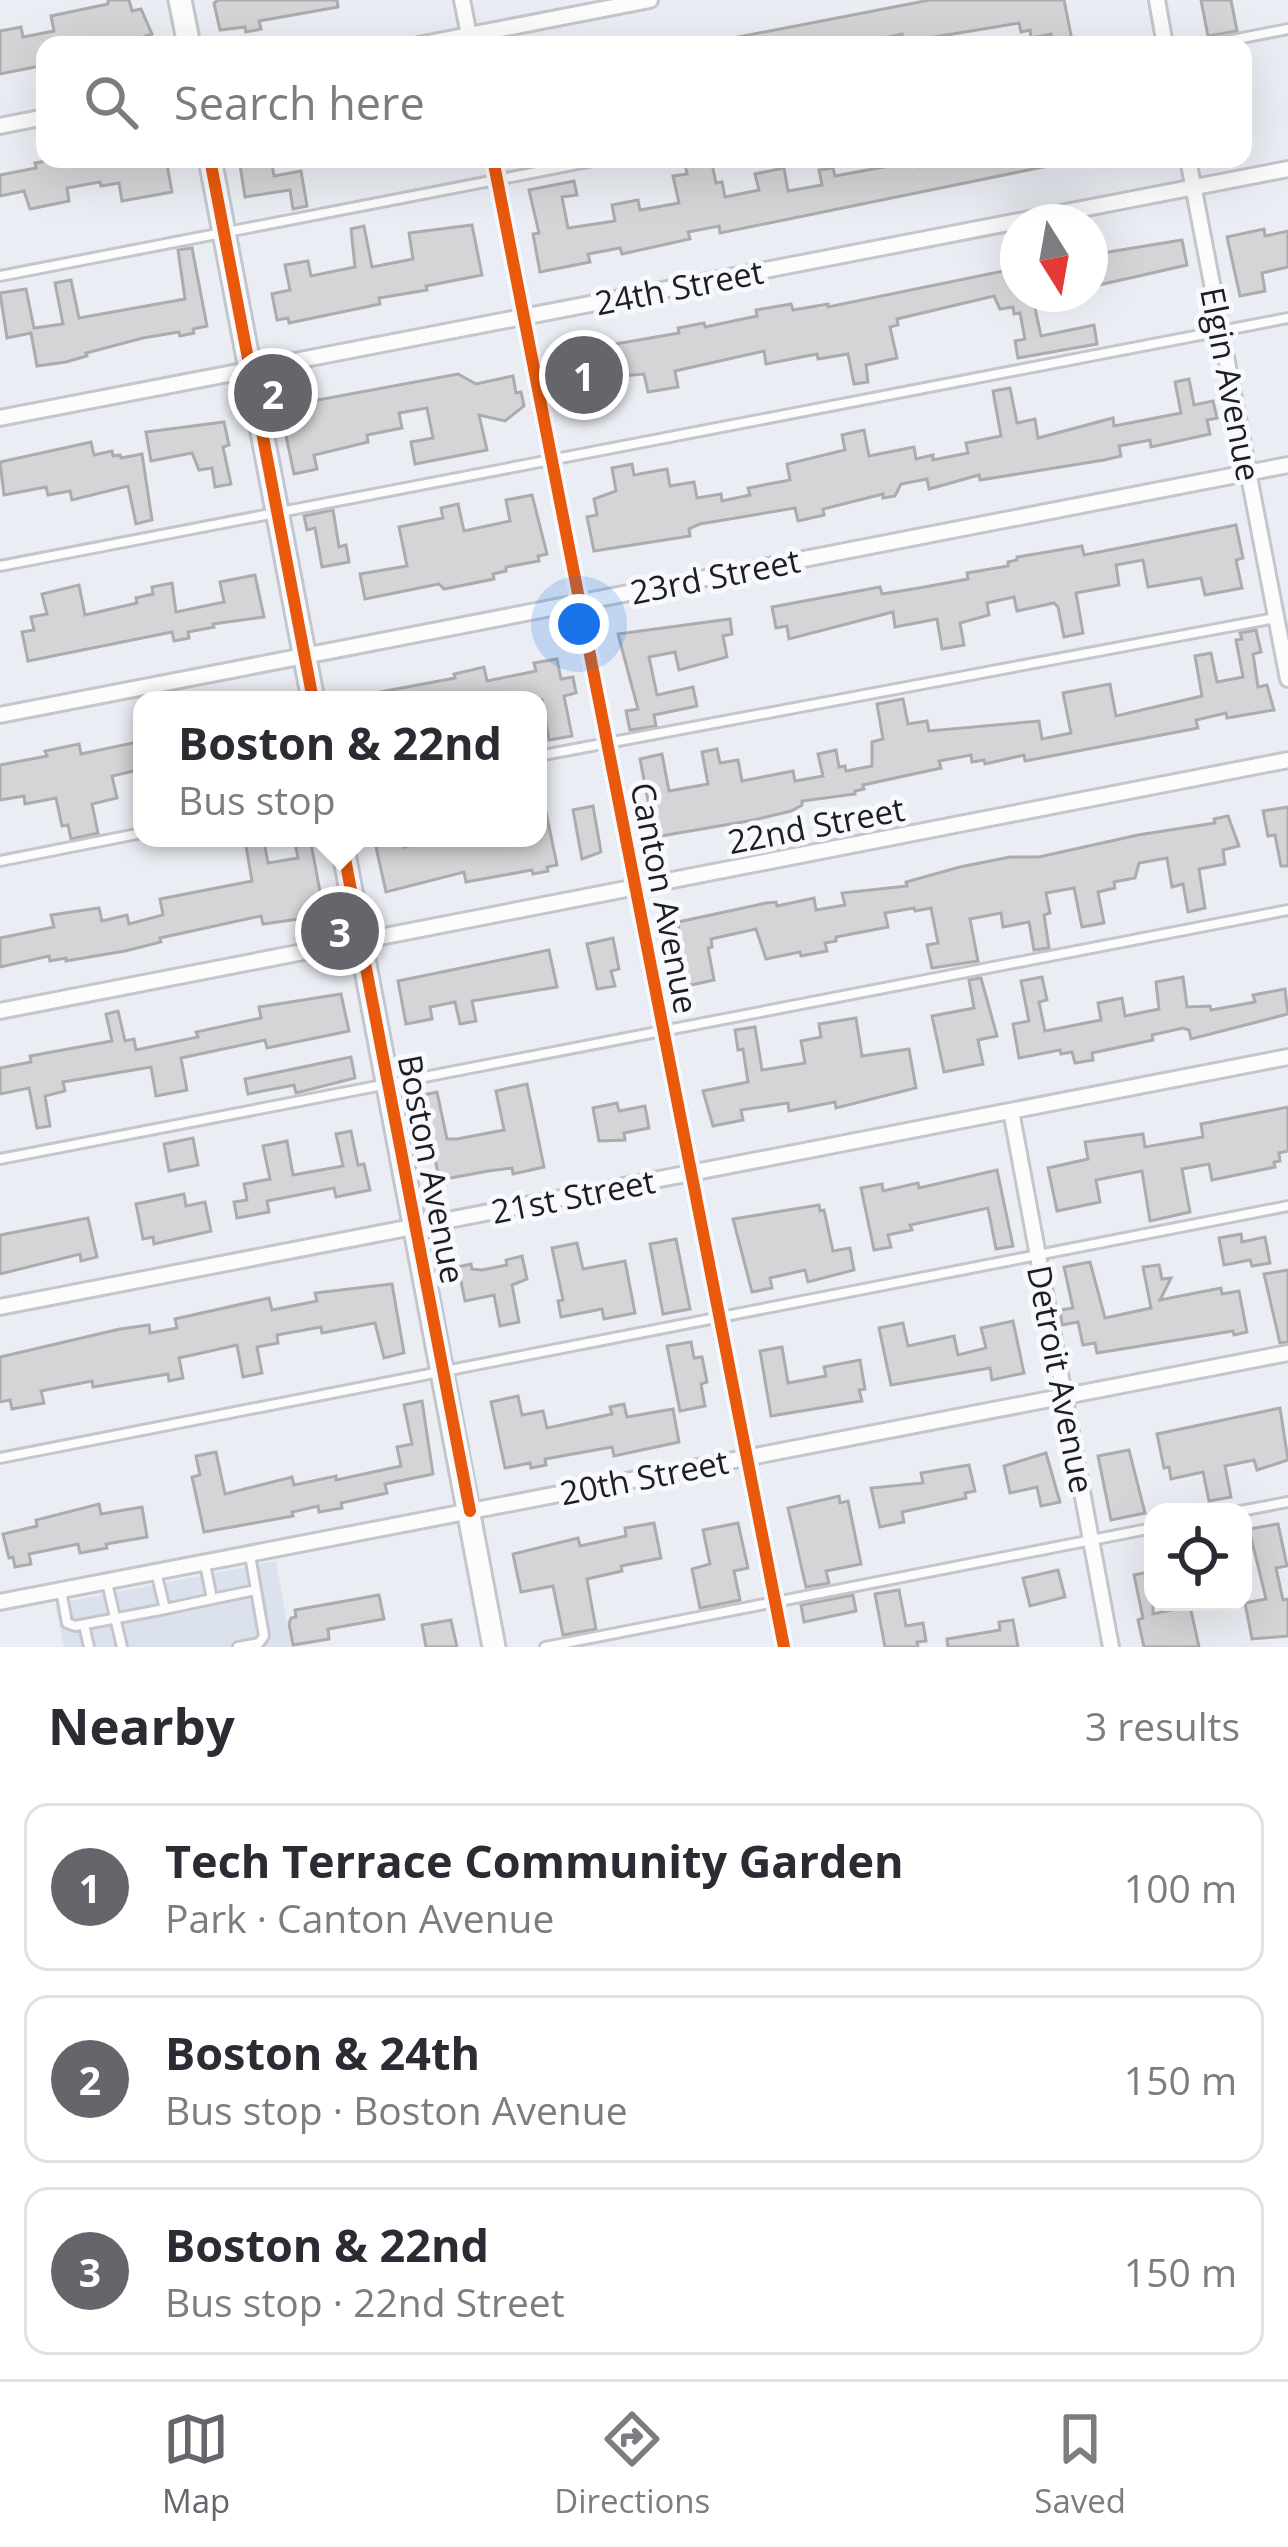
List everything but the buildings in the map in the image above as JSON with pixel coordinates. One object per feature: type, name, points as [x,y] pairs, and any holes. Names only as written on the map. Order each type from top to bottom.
[{"type":"street","points":[[180,0],[186,36]]},
{"type":"street","points":[[462,0],[469,36]]},
{"type":"street","points":[[488,36],[650,0]]},
{"type":"street","points":[[1157,0],[1164,36]]},
{"type":"street","points":[[0,126],[36,119]]},
{"type":"street","points":[[212,168],[311,691]]},
{"type":"street","name":"Canton Avenue","points":[[495,168],[784,1647]]},
{"type":"street","name":"Elgin Avenue","points":[[1190,168],[1276,618],[1284,637],[1288,679]]},
{"type":"street","name":"24th Street","points":[[0,418],[1288,169]]},
{"type":"street","name":"23rd Street","points":[[0,715],[1288,465]]},
{"type":"street","name":"22nd Street","points":[[0,1011],[1288,760]]},
{"type":"street","name":"Boston Avenue","points":[[343,847],[494,1647]]},
{"type":"street","name":"21st Street","points":[[0,1307],[1288,1057]]},
{"type":"street","name":"Detroit Avenue","points":[[1011,1111],[1112,1647]]},
{"type":"street","name":"20th Street","points":[[0,1602],[1288,1353]]},
{"type":"lane","points":[[1252,36],[1288,29]]},
{"type":"lane","points":[[0,276],[556,168]]},
{"type":"lane","points":[[0,566],[1288,318]]},
{"type":"lane","points":[[547,754],[1276,618]]},
{"type":"lane","points":[[0,861],[133,835]]},
{"type":"lane","points":[[0,1159],[1288,910]]},
{"type":"lane","points":[[0,1458],[1288,1206]]},
{"type":"lane","points":[[1252,1509],[1288,1502]]},
{"type":"lane","points":[[545,1647],[1144,1530]]},
{"type":"lane","points":[[238,1647],[259,1643],[264,1636],[249,1553]]},
{"type":"lane","points":[[204,1562],[212,1599]]},
{"type":"lane","points":[[156,1572],[165,1609]]},
{"type":"lane","points":[[107,1581],[122,1647]]},
{"type":"lane","points":[[61,1590],[67,1624],[84,1625],[256,1590]]},
{"type":"lane","points":[[84,1625],[89,1647]]},
{"type":"shaded area","points":[[598,350],[606,393],[571,400],[562,357]]},
{"type":"shaded area","points":[[276,1561],[291,1647],[64,1647],[55,1604]]},
{"type":"cycle path","points":[[212,168],[311,691]]},
{"type":"cycle path","points":[[495,168],[784,1647]]},
{"type":"cycle path","points":[[343,847],[470,1511]]},
{"type":"place","name":"Tech Terrace Community Garden","points":[[584,375]]},
{"type":"place","name":"Boston & 24th","points":[[273,393]]},
{"type":"place","name":"Boston & 22nd","points":[[340,931]]}]
